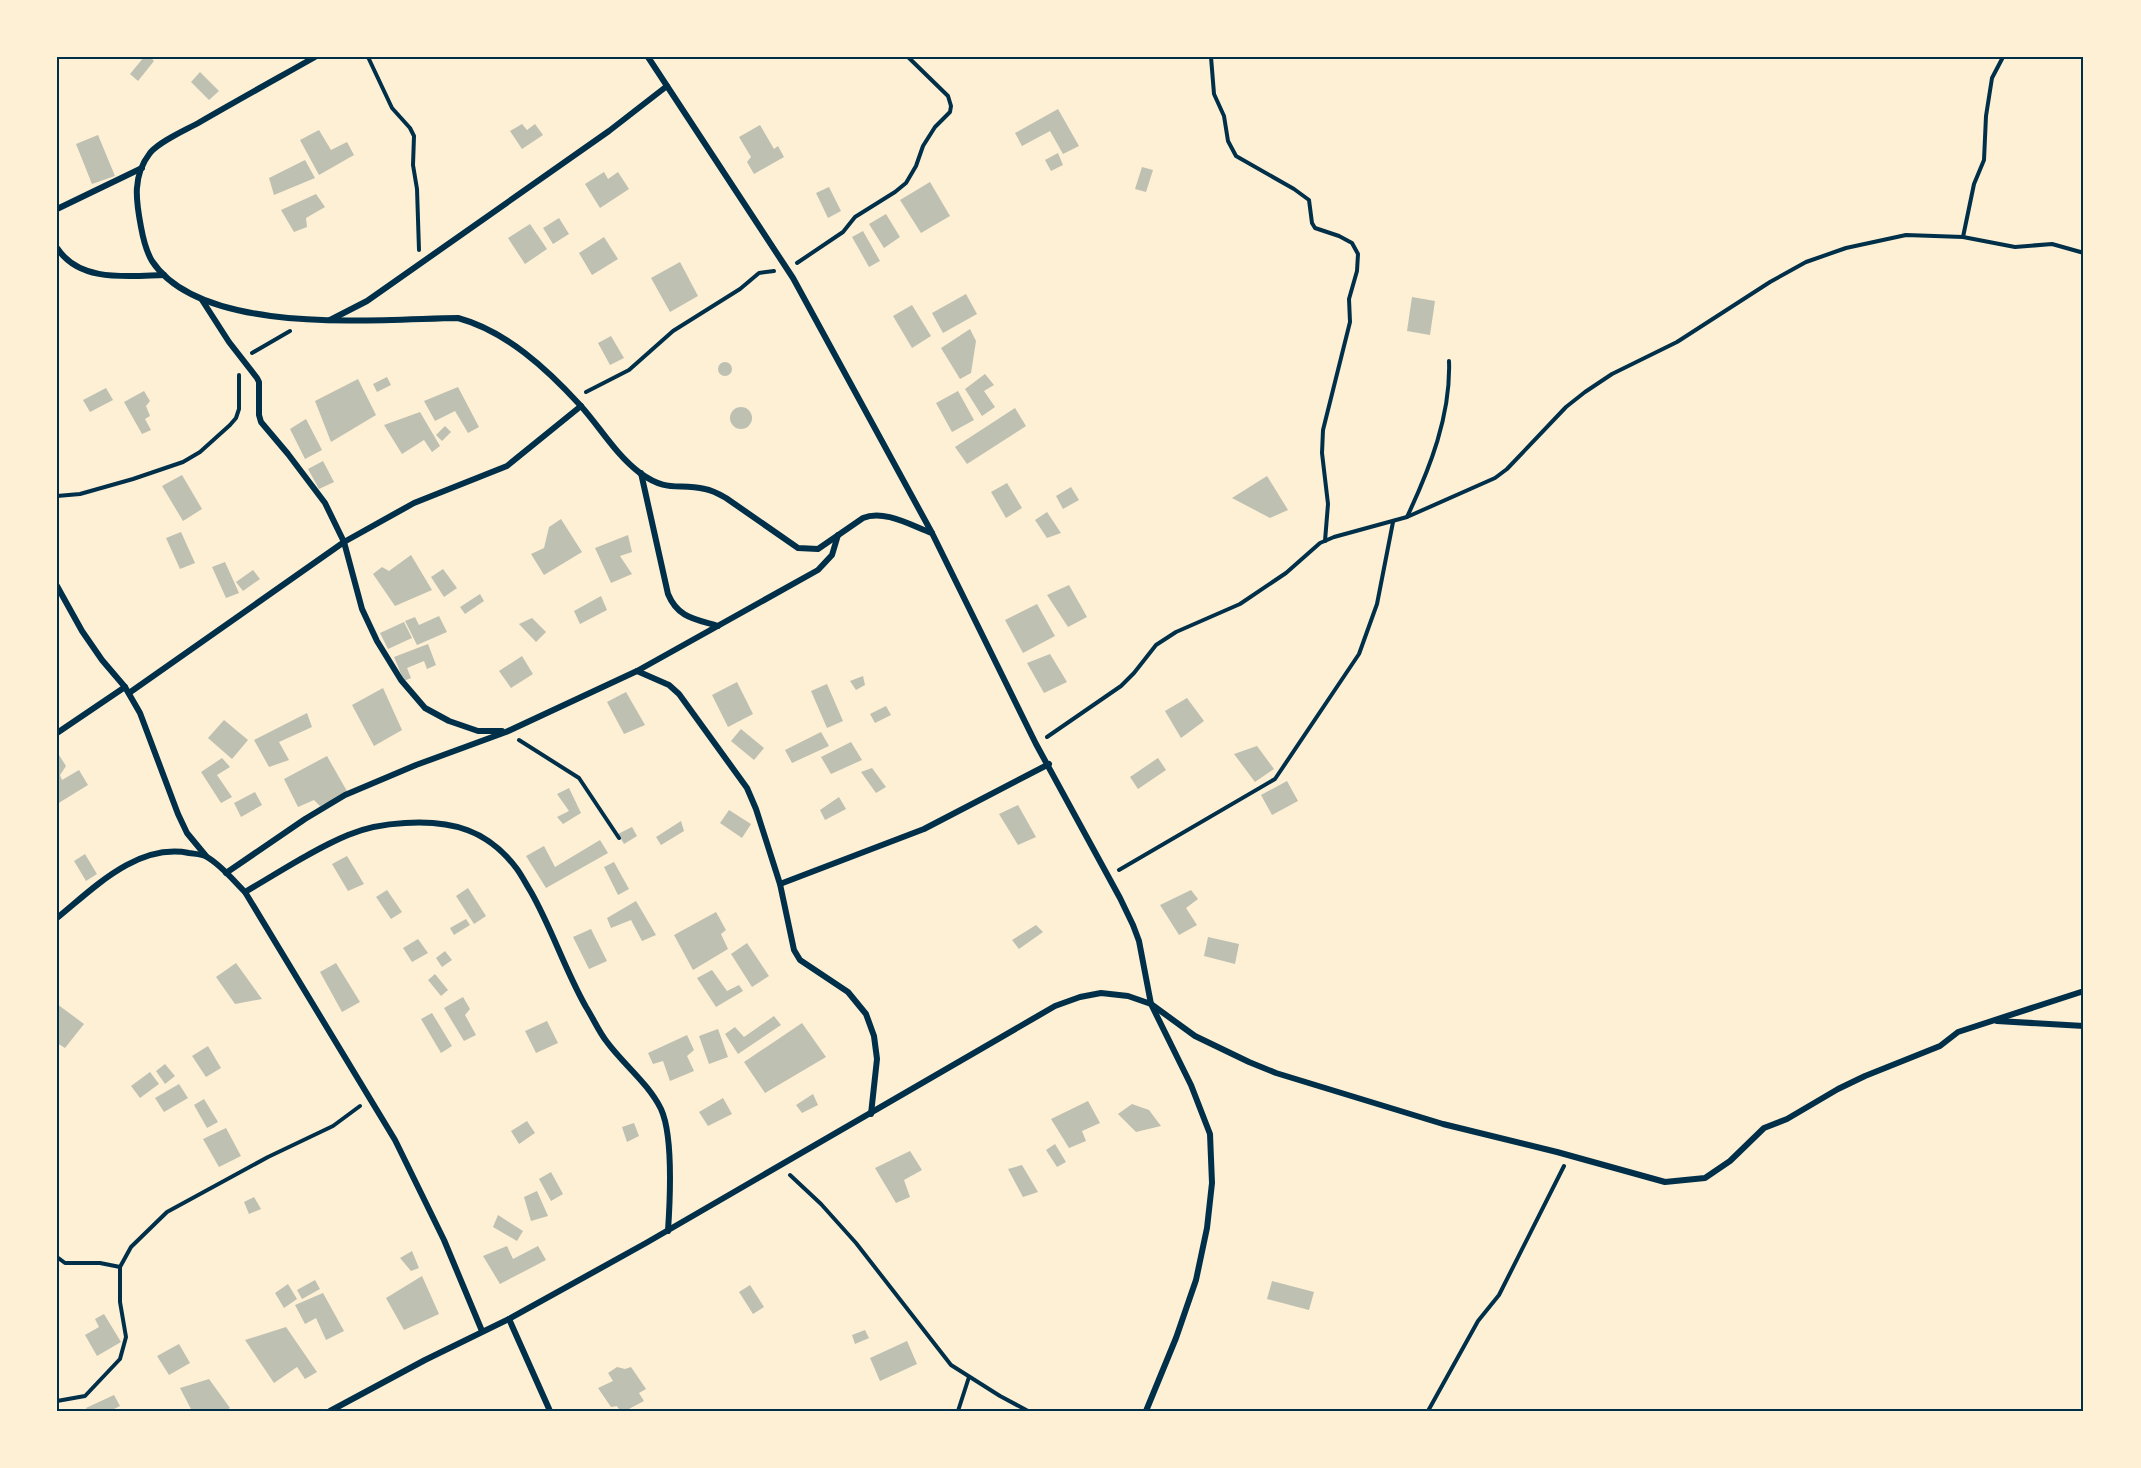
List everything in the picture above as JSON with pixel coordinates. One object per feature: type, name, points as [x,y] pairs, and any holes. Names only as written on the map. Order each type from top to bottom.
[{"type":"street","points":[[315,57],[176,135],[151,152],[141,168],[136,184],[136,202],[144,241],[151,260],[178,286],[201,300],[283,318],[364,321],[459,318],[487,328],[530,358],[581,406],[616,451],[641,473],[666,486],[713,491],[798,548],[818,549],[864,518],[877,514],[932,533]]},
{"type":"street","points":[[648,57],[787,270],[932,533],[1036,744],[1049,764],[1108,876],[1139,941],[1151,1004],[1191,1085],[1210,1134],[1212,1183],[1207,1228],[1196,1280],[1176,1338],[1146,1411]]},
{"type":"street","points":[[330,320],[367,302],[609,131],[667,86]]},
{"type":"street","points":[[57,209],[141,168]]},
{"type":"street","points":[[57,248],[61,254],[88,272],[109,276],[165,275]]},
{"type":"street","points":[[201,300],[259,382],[261,422],[325,502],[344,542],[362,609],[377,641],[407,687],[425,708],[449,721],[478,731],[506,732]]},
{"type":"street","points":[[129,693],[344,542],[414,503],[507,466],[581,406]]},
{"type":"street","points":[[641,473],[668,594],[673,606],[691,618],[718,626]]},
{"type":"street","points":[[226,873],[305,819],[345,795],[416,765],[506,732],[637,670],[718,626],[824,566],[832,555],[838,535]]},
{"type":"street","points":[[57,586],[82,631],[125,687],[140,713],[187,833],[206,856],[244,892],[395,1140],[439,1230],[482,1331]]},
{"type":"street","points":[[637,670],[669,685],[680,694],[747,788],[780,884],[794,950],[800,960],[848,992],[866,1014],[874,1036],[877,1059],[871,1114]]},
{"type":"street","points":[[57,733],[125,687]]},
{"type":"street","points":[[780,884],[924,829],[1049,764]]},
{"type":"street","points":[[244,892],[347,835],[376,825],[426,821],[460,826],[484,837],[518,870],[545,918],[584,1003],[606,1041],[634,1071],[662,1111],[668,1140],[670,1188],[668,1231]]},
{"type":"street","points":[[57,918],[132,861],[163,851],[180,851],[206,856]]},
{"type":"street","points":[[330,1411],[425,1360],[509,1319],[668,1231],[1055,1006],[1080,997],[1101,993],[1128,996],[1151,1004],[1196,1036],[1267,1069],[1443,1125],[1569,1155],[1665,1182],[1705,1178],[1730,1161],[1764,1128],[1787,1119],[1865,1076],[1940,1046],[1958,1032],[2084,991]]},
{"type":"street","points":[[1994,1021],[2084,1026]]},
{"type":"street","points":[[509,1319],[550,1411]]},
{"type":"path","points":[[368,57],[392,108],[414,136],[413,165],[417,189],[420,264]]},
{"type":"path","points":[[573,398],[629,370],[674,331],[740,289],[759,273],[787,270],[843,232],[861,212],[906,183],[916,166],[922,146],[935,127],[950,112],[951,106],[948,96],[908,57]]},
{"type":"path","points":[[1210,57],[1214,94],[1224,116],[1228,141],[1236,156],[1309,200],[1312,223],[1315,228],[1352,243],[1358,254],[1357,271],[1349,299],[1350,322],[1323,430],[1322,453],[1328,504],[1325,541]]},
{"type":"path","points":[[1963,237],[1974,184],[1984,160],[1986,116],[1992,78],[2002,57]]},
{"type":"path","points":[[1036,744],[1121,686],[1156,645],[1176,632],[1240,604],[1286,573],[1325,541],[1407,517],[1495,478],[1507,469],[1566,407],[1585,392],[1612,374],[1677,342],[1770,282],[1806,262],[1846,248],[1906,235],[1963,237],[2007,246],[2052,244],[2084,253]]},
{"type":"path","points":[[57,496],[80,494],[133,479],[183,462],[200,452],[236,418],[239,409],[242,358],[311,319]]},
{"type":"path","points":[[1407,517],[1423,483],[1438,436],[1450,387],[1449,361]]},
{"type":"path","points":[[1108,876],[1275,779],[1359,654],[1377,604],[1393,522]]},
{"type":"path","points":[[506,732],[579,778],[619,838]]},
{"type":"path","points":[[57,1401],[85,1396],[120,1359],[126,1337],[120,1302],[120,1267],[131,1247],[166,1212],[268,1157],[333,1126],[370,1099]]},
{"type":"path","points":[[1428,1411],[1478,1321],[1499,1295],[1569,1155]]},
{"type":"path","points":[[781,1166],[821,1204],[856,1243],[951,1365],[1028,1411]]},
{"type":"path","points":[[57,1257],[65,1263],[100,1263],[120,1267]]},
{"type":"path","points":[[958,1411],[969,1377]]},
{"type":"building","points":[[144,57],[150,57],[154,61],[138,81],[130,74]]},
{"type":"building","points":[[200,72],[219,91],[209,100],[191,82]]},
{"type":"building","points":[[1058,109],[1079,146],[1063,154],[1050,131],[1022,146],[1015,133]]},
{"type":"building","points":[[522,124],[527,130],[535,124],[543,135],[522,149],[510,131]]},
{"type":"building","points":[[760,125],[774,149],[778,146],[784,157],[754,174],[747,162],[751,157],[739,137]]},
{"type":"building","points":[[319,130],[331,150],[347,142],[354,155],[319,175],[300,140]]},
{"type":"building","points":[[98,135],[115,176],[92,184],[76,144]]},
{"type":"building","points":[[1058,153],[1063,165],[1051,171],[1045,160]]},
{"type":"building","points":[[305,160],[315,178],[274,195],[269,178]]},
{"type":"building","points":[[1142,167],[1153,170],[1146,192],[1135,189]]},
{"type":"building","points":[[604,172],[608,179],[618,172],[629,189],[600,208],[585,184]]},
{"type":"building","points":[[930,182],[950,216],[921,233],[900,200]]},
{"type":"building","points":[[829,187],[841,211],[828,218],[816,193]]},
{"type":"building","points":[[316,194],[325,207],[306,218],[307,227],[294,232],[281,210]]},
{"type":"building","points":[[886,214],[900,237],[884,248],[869,224]]},
{"type":"building","points":[[559,218],[569,234],[553,244],[543,228]]},
{"type":"building","points":[[530,224],[547,249],[525,264],[508,238]]},
{"type":"building","points":[[863,231],[880,261],[869,267],[852,237]]},
{"type":"building","points":[[604,237],[618,259],[592,275],[579,253]]},
{"type":"building","points":[[680,262],[698,296],[670,312],[651,278]]},
{"type":"building","points":[[966,294],[977,314],[943,333],[932,313]]},
{"type":"building","points":[[1412,297],[1435,301],[1430,335],[1407,331]]},
{"type":"building","points":[[912,305],[931,336],[912,348],[893,316]]},
{"type":"building","points":[[970,329],[976,341],[971,373],[960,379],[941,348]]},
{"type":"building","points":[[611,336],[624,358],[610,365],[598,343]]},
{"type":"building","points":[[722,362],[728,362],[732,369],[728,376],[722,376],[718,372],[718,366]]},
{"type":"building","points":[[985,374],[994,385],[984,391],[995,407],[982,416],[965,389]]},
{"type":"building","points":[[387,377],[391,385],[377,392],[373,384]]},
{"type":"building","points":[[358,379],[376,415],[331,442],[315,401]]},
{"type":"building","points":[[458,387],[479,427],[468,433],[455,411],[435,421],[424,401]]},
{"type":"building","points":[[106,388],[113,400],[90,412],[83,400]]},
{"type":"building","points":[[144,391],[150,401],[146,406],[150,416],[145,419],[151,430],[142,434],[124,402]]},
{"type":"building","points":[[958,391],[974,420],[952,432],[936,403]]},
{"type":"building","points":[[741,407],[749,410],[752,418],[749,426],[741,429],[733,426],[730,418],[733,410]]},
{"type":"building","points":[[1015,408],[1026,426],[967,464],[955,447]]},
{"type":"building","points":[[420,412],[440,446],[432,452],[424,440],[402,454],[384,425]]},
{"type":"building","points":[[306,419],[322,450],[305,459],[290,429]]},
{"type":"building","points":[[445,426],[451,432],[442,441],[436,435]]},
{"type":"building","points":[[323,461],[334,482],[319,489],[308,469]]},
{"type":"building","points":[[182,475],[202,509],[183,521],[162,486]]},
{"type":"building","points":[[1267,476],[1288,510],[1270,518],[1232,498]]},
{"type":"building","points":[[1007,483],[1022,508],[1006,518],[991,492]]},
{"type":"building","points":[[1071,487],[1079,500],[1063,509],[1056,496]]},
{"type":"building","points":[[1047,512],[1061,533],[1047,538],[1035,520]]},
{"type":"building","points":[[561,519],[582,552],[544,575],[531,554],[544,548],[549,527]]},
{"type":"building","points":[[181,532],[195,563],[180,569],[166,538]]},
{"type":"building","points":[[628,535],[632,552],[620,556],[632,574],[611,583],[595,548]]},
{"type":"building","points":[[411,555],[432,590],[395,606],[373,574],[382,567],[389,571]]},
{"type":"building","points":[[225,562],[239,593],[226,598],[212,567]]},
{"type":"building","points":[[443,569],[457,588],[444,597],[431,577]]},
{"type":"building","points":[[253,570],[260,579],[243,591],[236,582]]},
{"type":"building","points":[[1069,585],[1087,617],[1068,627],[1047,595]]},
{"type":"building","points":[[480,594],[484,601],[465,614],[460,607]]},
{"type":"building","points":[[601,596],[607,610],[580,624],[574,611]]},
{"type":"building","points":[[1037,604],[1055,636],[1023,653],[1005,620]]},
{"type":"building","points":[[439,616],[447,632],[417,645],[405,621],[415,617],[419,625]]},
{"type":"building","points":[[532,618],[546,632],[536,642],[519,624]]},
{"type":"building","points":[[404,622],[412,638],[388,649],[380,633]]},
{"type":"building","points":[[428,644],[436,665],[427,669],[424,661],[407,668],[411,678],[404,681],[394,657]]},
{"type":"building","points":[[1050,654],[1067,682],[1044,693],[1027,663]]},
{"type":"building","points":[[522,656],[533,674],[511,688],[499,671]]},
{"type":"building","points":[[863,676],[865,685],[856,690],[850,681]]},
{"type":"building","points":[[737,682],[753,714],[728,727],[712,695]]},
{"type":"building","points":[[827,684],[843,721],[827,728],[811,691]]},
{"type":"building","points":[[383,688],[402,730],[374,746],[352,705]]},
{"type":"building","points":[[626,692],[645,725],[624,734],[607,702]]},
{"type":"building","points":[[1187,698],[1204,721],[1181,738],[1165,711]]},
{"type":"building","points":[[886,706],[891,715],[875,723],[870,714]]},
{"type":"building","points":[[307,713],[312,727],[279,742],[289,760],[269,767],[254,740]]},
{"type":"building","points":[[224,720],[248,740],[232,759],[208,738]]},
{"type":"building","points":[[741,729],[764,748],[754,760],[731,741]]},
{"type":"building","points":[[821,732],[829,746],[792,763],[785,750]]},
{"type":"building","points":[[851,742],[862,760],[831,774],[821,757]]},
{"type":"building","points":[[1257,746],[1274,769],[1255,782],[1234,754]]},
{"type":"building","points":[[57,752],[66,766],[60,775],[62,780],[79,770],[88,785],[57,804]]},
{"type":"building","points":[[327,756],[348,793],[320,806],[314,800],[298,807],[284,779]]},
{"type":"building","points":[[222,758],[230,767],[217,775],[232,797],[221,803],[201,772]]},
{"type":"building","points":[[1158,758],[1166,770],[1138,789],[1130,777]]},
{"type":"building","points":[[872,768],[886,787],[876,793],[861,772]]},
{"type":"building","points":[[1287,781],[1298,801],[1272,815],[1261,795]]},
{"type":"building","points":[[569,788],[581,813],[563,824],[557,817],[569,811],[557,794]]},
{"type":"building","points":[[255,792],[262,805],[241,817],[234,803]]},
{"type":"building","points":[[839,797],[846,809],[825,820],[820,810]]},
{"type":"building","points":[[1018,805],[1036,837],[1018,845],[999,814]]},
{"type":"building","points":[[729,810],[751,824],[742,838],[720,823]]},
{"type":"building","points":[[681,821],[684,831],[661,845],[656,837]]},
{"type":"building","points":[[632,827],[637,836],[624,844],[618,834]]},
{"type":"building","points":[[600,840],[608,853],[546,888],[526,856],[544,846],[555,867]]},
{"type":"building","points":[[85,854],[97,874],[86,881],[74,861]]},
{"type":"building","points":[[347,856],[364,884],[348,891],[332,864]]},
{"type":"building","points":[[614,862],[629,889],[618,895],[604,867]]},
{"type":"building","points":[[468,888],[486,916],[474,924],[456,896]]},
{"type":"building","points":[[387,890],[402,912],[391,919],[376,897]]},
{"type":"building","points":[[1191,890],[1198,899],[1186,908],[1197,925],[1179,935],[1160,905]]},
{"type":"building","points":[[636,901],[656,935],[642,941],[631,920],[611,928],[607,918]]},
{"type":"building","points":[[716,912],[726,930],[721,934],[728,949],[693,970],[674,935]]},
{"type":"building","points":[[466,919],[470,925],[454,935],[450,928]]},
{"type":"building","points":[[1036,925],[1043,932],[1019,949],[1012,940]]},
{"type":"building","points":[[591,929],[607,961],[589,969],[573,937]]},
{"type":"building","points":[[1208,937],[1239,944],[1235,964],[1204,956]]},
{"type":"building","points":[[418,939],[428,953],[412,962],[403,948]]},
{"type":"building","points":[[747,943],[769,976],[752,987],[731,954]]},
{"type":"building","points":[[445,951],[452,960],[442,967],[436,958]]},
{"type":"building","points":[[236,963],[262,999],[235,1004],[216,977]]},
{"type":"building","points":[[336,963],[360,1002],[342,1012],[320,972]]},
{"type":"building","points":[[712,970],[727,991],[739,985],[743,991],[716,1007],[697,978]]},
{"type":"building","points":[[435,974],[448,990],[441,996],[428,980]]},
{"type":"building","points":[[463,997],[470,1009],[465,1015],[476,1035],[464,1041],[444,1008]]},
{"type":"building","points":[[57,1004],[84,1024],[65,1048],[57,1043]]},
{"type":"building","points":[[432,1013],[452,1046],[441,1053],[421,1019]]},
{"type":"building","points":[[774,1016],[781,1025],[738,1054],[725,1034],[735,1027],[744,1037]]},
{"type":"building","points":[[547,1021],[558,1043],[536,1053],[525,1031]]},
{"type":"building","points":[[802,1023],[826,1057],[765,1093],[744,1062]]},
{"type":"building","points":[[718,1029],[728,1057],[709,1064],[699,1036]]},
{"type":"building","points":[[687,1035],[694,1050],[687,1056],[694,1071],[670,1081],[663,1061],[653,1064],[648,1053]]},
{"type":"building","points":[[208,1046],[221,1068],[206,1077],[192,1056]]},
{"type":"building","points":[[165,1064],[175,1076],[165,1084],[156,1071]]},
{"type":"building","points":[[150,1072],[159,1084],[140,1098],[131,1086]]},
{"type":"building","points":[[179,1084],[188,1098],[164,1112],[155,1098]]},
{"type":"building","points":[[813,1094],[818,1105],[802,1113],[796,1105]]},
{"type":"building","points":[[723,1098],[732,1114],[708,1126],[699,1112]]},
{"type":"building","points":[[204,1099],[218,1122],[207,1128],[194,1105]]},
{"type":"building","points":[[1088,1101],[1100,1123],[1082,1131],[1086,1141],[1069,1148],[1051,1119]]},
{"type":"building","points":[[1132,1104],[1149,1110],[1161,1126],[1136,1132],[1118,1114]]},
{"type":"building","points":[[527,1121],[535,1133],[519,1144],[511,1131]]},
{"type":"building","points":[[634,1123],[639,1136],[627,1142],[622,1127]]},
{"type":"building","points":[[226,1128],[241,1156],[219,1167],[203,1139]]},
{"type":"building","points":[[1055,1144],[1066,1162],[1057,1167],[1046,1150]]},
{"type":"building","points":[[910,1151],[922,1170],[904,1180],[910,1197],[896,1203],[875,1168]]},
{"type":"building","points":[[1022,1165],[1038,1192],[1023,1197],[1008,1169]]},
{"type":"building","points":[[551,1172],[563,1194],[551,1201],[539,1179]]},
{"type":"building","points":[[537,1191],[548,1216],[531,1221],[524,1197]]},
{"type":"building","points":[[254,1197],[261,1209],[249,1214],[244,1202]]},
{"type":"building","points":[[498,1215],[523,1231],[517,1241],[493,1227]]},
{"type":"building","points":[[507,1246],[513,1259],[538,1246],[546,1260],[500,1284],[483,1256]]},
{"type":"building","points":[[412,1251],[419,1268],[411,1271],[400,1258]]},
{"type":"building","points":[[422,1276],[439,1314],[404,1330],[386,1298]]},
{"type":"building","points":[[315,1280],[320,1289],[302,1299],[297,1290]]},
{"type":"building","points":[[1272,1281],[1314,1292],[1309,1310],[1267,1299]]},
{"type":"building","points":[[288,1284],[297,1299],[284,1308],[275,1293]]},
{"type":"building","points":[[750,1285],[764,1307],[753,1314],[739,1292]]},
{"type":"building","points":[[323,1293],[344,1331],[326,1340],[316,1318],[305,1324],[295,1305]]},
{"type":"building","points":[[104,1314],[121,1342],[97,1356],[85,1335],[99,1327],[95,1319]]},
{"type":"building","points":[[286,1327],[317,1372],[305,1379],[297,1367],[274,1383],[245,1340]]},
{"type":"building","points":[[865,1330],[869,1338],[855,1344],[852,1335]]},
{"type":"building","points":[[907,1341],[917,1364],[880,1381],[870,1358]]},
{"type":"building","points":[[179,1344],[190,1363],[169,1375],[157,1356]]},
{"type":"building","points":[[617,1367],[625,1369],[631,1367],[646,1389],[639,1393],[644,1401],[625,1411],[620,1411],[617,1406],[611,1407],[598,1388],[613,1381],[608,1373]]},
{"type":"building","points":[[209,1379],[230,1408],[225,1411],[192,1411],[180,1388]]},
{"type":"building","points":[[114,1395],[120,1406],[110,1411],[88,1411],[86,1408]]}]
